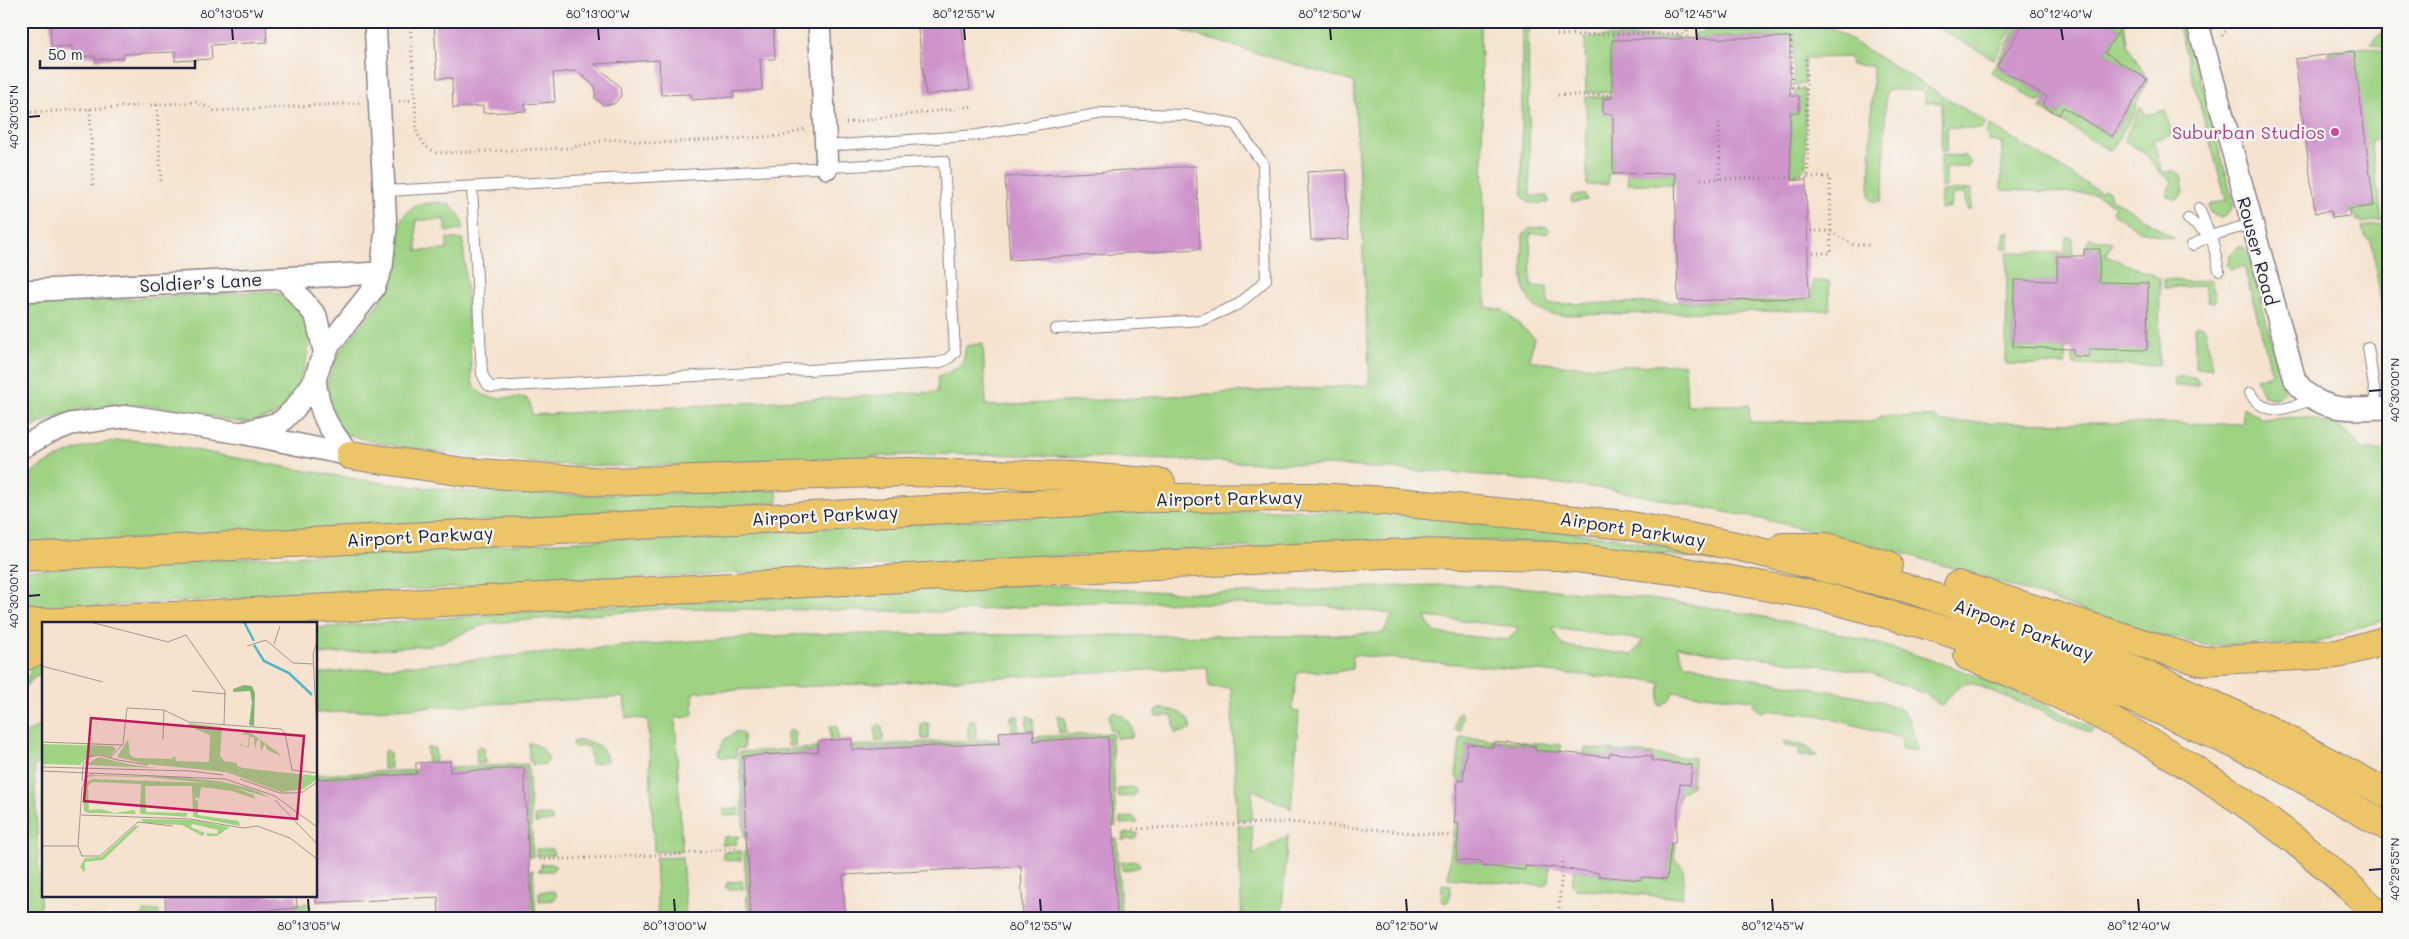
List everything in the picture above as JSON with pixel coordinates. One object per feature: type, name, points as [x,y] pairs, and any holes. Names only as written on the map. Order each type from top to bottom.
[{"type":"highway","points":[[350,455],[464,472],[607,482],[908,472],[1071,476],[1387,500]]},
{"type":"highway","name":"Airport Parkway","points":[[21,557],[1159,498],[1303,497],[1387,500],[1626,525],[1736,546],[1910,589],[2035,632],[2161,681],[2271,731],[2388,794]]},
{"type":"highway","points":[[1736,546],[1826,547],[1955,584],[2199,661],[2337,654],[2388,640]]},
{"type":"highway","name":"Airport Parkway","points":[[76,622],[1411,553],[1560,556],[1674,570],[1820,596],[1930,626],[2025,657],[2139,701],[2266,758],[2388,827]]},
{"type":"highway","points":[[1674,570],[1930,643],[1984,662],[2056,693],[2145,738],[2190,765],[2311,852],[2382,918]]},
{"type":"highway","name":"Airport Parkway","points":[[21,624],[42,623]]},
{"type":"highway","points":[[21,658],[42,648]]},
{"type":"street","points":[[241,433],[259,430],[281,422],[296,408],[315,380],[330,344],[374,288],[380,273],[385,246],[385,191],[375,21]]},
{"type":"street","points":[[819,21],[827,168]]},
{"type":"street","name":"Rouser Road","points":[[2197,21],[2292,372],[2303,392],[2313,399],[2338,408],[2383,408]]},
{"type":"street","name":"Soldier's Lane","points":[[21,291],[380,273]]},
{"type":"street","points":[[284,278],[316,316],[324,355]]},
{"type":"street","points":[[315,380],[319,406],[325,421],[350,455]]},
{"type":"street","points":[[21,448],[70,424],[129,416],[241,433],[350,455]]},
{"type":"lane","points":[[825,135],[978,135],[1103,113],[1186,115],[1235,124],[1263,164],[1266,280],[1239,304],[1202,320],[1056,329]]},
{"type":"lane","points":[[385,191],[472,186],[827,168],[944,161],[955,352],[948,360],[930,364],[492,387],[488,385],[482,374],[472,186]]},
{"type":"lane","points":[[2200,208],[2219,270]]},
{"type":"lane","points":[[2188,219],[2210,236]]},
{"type":"lane","points":[[2192,245],[2210,236],[2251,224]]},
{"type":"lane","points":[[2368,347],[2383,408]]},
{"type":"lane","points":[[2250,393],[2261,406],[2272,409],[2290,409],[2313,399]]},
{"type":"path","points":[[410,21],[414,100],[419,138],[431,150],[444,154],[570,148],[605,140],[621,139],[657,143],[783,136],[810,126],[825,135],[973,106]]},
{"type":"path","points":[[1687,21],[1687,39]]},
{"type":"path","points":[[1557,35],[1687,33]]},
{"type":"path","points":[[1792,37],[1792,96]]},
{"type":"path","points":[[1806,58],[1808,177]]},
{"type":"path","points":[[1791,87],[1807,87]]},
{"type":"path","points":[[1558,95],[1612,95]]},
{"type":"path","points":[[21,113],[196,102],[215,111],[414,100]]},
{"type":"path","points":[[157,105],[161,181]]},
{"type":"path","points":[[90,109],[94,186]]},
{"type":"path","points":[[1719,123],[1720,179]]},
{"type":"path","points":[[1701,179],[1830,177],[1831,253],[1812,252]]},
{"type":"path","points":[[1811,231],[1830,231],[1854,245],[1872,245]]},
{"type":"path","points":[[1133,829],[1289,822],[1449,836]]},
{"type":"path","points":[[540,860],[680,854],[737,848]]},
{"type":"path","points":[[1558,918],[1563,858]]},
{"type":"green space","points":[[1149,21],[1480,21],[1486,307],[1503,310],[1534,338],[1529,360],[1587,366],[1685,364],[1687,405],[1749,405],[1750,422],[1872,422],[1882,416],[1935,417],[1941,422],[2242,424],[2244,407],[2262,419],[2306,417],[2336,425],[2349,434],[2362,449],[2388,451],[2388,618],[2314,644],[2206,645],[2146,632],[1999,582],[1895,551],[1771,521],[1614,490],[1471,474],[1327,465],[987,454],[902,455],[695,465],[612,466],[548,464],[464,456],[376,443],[343,431],[326,406],[326,386],[339,352],[374,310],[388,288],[396,265],[401,223],[404,215],[417,205],[440,202],[450,205],[457,211],[462,219],[463,229],[446,232],[446,220],[416,220],[417,251],[447,250],[447,238],[463,240],[472,381],[482,394],[488,397],[526,398],[530,403],[532,415],[937,392],[938,377],[957,368],[963,361],[966,346],[983,343],[986,405],[993,406],[1370,385],[1354,82]]},
{"type":"green space","points":[[1522,21],[1544,21],[1542,24],[1528,24],[1530,196],[1547,196],[1549,201],[1547,203],[1529,203],[1522,193]]},
{"type":"green space","points":[[1707,21],[1820,21],[1925,85],[1921,90],[1886,90],[1883,193],[1881,201],[1873,202],[1869,197],[1873,66],[1851,65],[1849,57],[1804,58],[1805,84],[1794,85],[1794,37],[1695,38],[1695,33],[1705,32]]},
{"type":"green space","points":[[1925,21],[1947,21],[1948,24],[2014,25],[1994,59]]},
{"type":"green space","points":[[2020,21],[2025,21],[1997,67],[2047,97],[2044,101],[2040,99],[2038,102],[1991,72]]},
{"type":"green space","points":[[2108,21],[2124,21],[2127,45],[2148,80],[2137,101],[2136,110],[2112,150],[2108,150],[2040,108],[2042,105],[2059,115],[2063,107],[2112,137],[2147,79],[2105,53],[2120,29]]},
{"type":"green space","points":[[2177,21],[2185,21],[2233,201],[2233,208],[2226,216],[2219,218],[2211,213],[2208,205],[2226,200]]},
{"type":"green space","points":[[2388,31],[2388,49],[2371,43],[2378,35]]},
{"type":"green space","points":[[1678,36],[1678,39],[1612,40],[1612,92],[1586,93],[1585,37]]},
{"type":"green space","points":[[2369,47],[2388,54],[2388,138],[2371,140],[2382,220],[2361,223],[2360,220],[2356,221],[2354,213],[2350,213],[2349,209],[2374,206],[2328,52]]},
{"type":"green space","points":[[1928,87],[1986,122],[1982,129],[1947,127],[1947,151],[1941,151],[1942,103],[1925,102],[1924,93]]},
{"type":"green space","points":[[1795,90],[1805,90],[1806,167],[1797,175],[1722,176],[1725,172],[1791,172],[1790,112],[1799,111],[1799,97],[1795,96]]},
{"type":"green space","points":[[1586,97],[1613,97],[1603,99],[1603,114],[1613,114],[1613,174],[1608,174],[1608,184],[1587,185]]},
{"type":"green space","points":[[2141,106],[2146,115],[2165,110],[2172,135],[2153,140],[2162,172],[2176,171],[2181,175],[2184,192],[2178,199],[2173,199],[2166,195],[2172,181],[2159,172],[2147,155],[2124,140]]},
{"type":"green space","points":[[1990,125],[2100,192],[2103,189],[2109,191],[2111,198],[2175,239],[2140,231],[2114,214],[2112,211],[2115,205],[2095,194],[2001,190],[2002,143],[1989,141],[1986,133]]},
{"type":"green space","points":[[1941,155],[1966,156],[1971,163],[1968,167],[1946,167],[1946,187],[1941,187]]},
{"type":"green space","points":[[1627,173],[1677,173],[1678,184],[1628,184]]},
{"type":"green space","points":[[1972,189],[1971,209],[1967,209],[1964,194],[1953,194],[1950,207],[1940,209],[1941,191]]},
{"type":"green space","points":[[1574,195],[1585,195],[1587,200],[1573,202],[1570,199]]},
{"type":"green space","points":[[2382,224],[2388,266],[2388,333],[2385,332],[2372,241],[2364,236],[2362,227]]},
{"type":"green space","points":[[1547,227],[1548,233],[1530,234],[1531,286],[1547,287],[1548,304],[1812,300],[1812,281],[1829,281],[1830,310],[1560,315],[1545,312],[1535,306],[1528,298],[1524,287],[1523,235],[1530,228]]},
{"type":"green space","points":[[2005,232],[2009,233],[2009,248],[2002,248]]},
{"type":"green space","points":[[2066,237],[2070,237],[2073,240],[2072,256],[2057,256],[2057,265],[2064,281],[2014,281],[2013,347],[2065,348],[2065,365],[2006,364],[2007,252],[2065,253]]},
{"type":"green space","points":[[2089,238],[2112,242],[2106,256],[2160,278],[2159,365],[2073,365],[2073,356],[2088,357],[2089,349],[2147,349],[2148,283],[2099,282],[2099,249],[2086,249]]},
{"type":"green space","points":[[2239,246],[2243,246],[2248,253],[2283,384],[2283,393],[2277,398],[2263,395],[2256,379],[2272,374],[2244,266],[2230,269],[2227,266],[2230,255]]},
{"type":"green space","points":[[2164,279],[2188,282],[2211,280],[2216,300],[2212,303],[2208,302],[2204,286],[2164,288]]},
{"type":"green space","points":[[272,291],[285,297],[301,311],[310,330],[309,348],[303,373],[288,405],[280,413],[244,422],[230,421],[171,408],[127,405],[105,406],[83,409],[62,415],[41,423],[21,434],[21,305]]},
{"type":"green space","points":[[2197,325],[2202,325],[2205,328],[2213,368],[2195,368],[2195,328]]},
{"type":"green space","points":[[2176,377],[2195,377],[2199,383],[2197,386],[2175,386],[2173,380]]},
{"type":"green space","points":[[128,440],[158,443],[376,482],[449,490],[572,495],[777,490],[778,502],[724,508],[21,545],[21,481],[45,464],[71,452],[98,444]]},
{"type":"green space","points":[[1174,510],[1299,510],[1391,514],[1605,536],[1719,558],[1719,562],[1680,556],[1561,544],[1482,540],[1402,539],[21,610],[21,570]]},
{"type":"green space","points":[[1032,584],[1187,593],[1270,592],[1427,585],[1549,589],[1667,601],[1784,621],[1842,634],[1955,668],[2026,697],[2095,729],[2090,733],[2044,712],[1971,683],[1960,686],[1941,706],[1926,694],[1868,672],[1735,654],[1723,655],[1677,646],[1684,663],[1736,676],[1859,696],[1899,708],[1909,719],[1918,751],[1901,749],[1902,738],[1818,715],[1765,710],[1762,713],[1754,706],[1753,700],[1673,692],[1670,699],[1660,706],[1660,683],[1651,681],[1353,655],[1352,669],[1336,672],[1303,671],[1297,673],[1292,711],[1299,712],[1291,809],[1252,789],[1252,819],[1237,820],[1231,688],[1209,687],[1207,667],[693,692],[693,714],[688,717],[675,718],[682,851],[654,852],[648,719],[626,718],[624,697],[318,713],[318,674],[627,646],[813,634],[1312,636],[1383,633],[1393,614],[1323,606],[1106,601],[951,612],[672,608],[493,623],[477,627],[431,645],[318,655],[318,628],[591,607]],"holes":[[[1426,617],[1518,627],[1508,640],[1436,633],[1428,624]],[[1552,628],[1643,640],[1633,655],[1563,646]]]},
{"type":"green space","points":[[42,659],[42,672],[21,689],[21,681],[31,673],[28,667]]},
{"type":"green space","points":[[1161,709],[1176,711],[1185,716],[1191,730],[1175,733],[1173,716],[1156,716],[1156,711]]},
{"type":"green space","points":[[1112,712],[1128,720],[1132,728],[1132,737],[1116,738],[1115,730],[1110,730],[1109,715]]},
{"type":"green space","points":[[1460,712],[1462,715],[1461,731],[1455,730],[1457,714]]},
{"type":"green space","points":[[1060,715],[1065,718],[1066,732],[1059,733],[1058,717]]},
{"type":"green space","points":[[1018,716],[1019,731],[1012,731],[1011,717]]},
{"type":"green space","points":[[1027,716],[1033,718],[1034,734],[1033,730],[1027,730]]},
{"type":"green space","points":[[970,720],[975,722],[976,737],[968,737],[968,723]]},
{"type":"green space","points":[[924,722],[929,724],[929,739],[922,739],[921,725]]},
{"type":"green space","points":[[42,724],[42,763],[34,765],[41,918],[21,918],[21,736]]},
{"type":"green space","points":[[879,724],[882,727],[883,741],[876,742],[875,728]]},
{"type":"green space","points":[[830,726],[837,726],[839,740],[830,741]]},
{"type":"green space","points":[[790,729],[795,732],[795,746],[788,746],[787,733]]},
{"type":"green space","points":[[737,731],[743,734],[744,748],[736,749],[736,757],[721,757],[719,753],[724,740]]},
{"type":"green space","points":[[1112,733],[1116,826],[1112,826],[1108,737],[1034,741],[1033,737]]},
{"type":"green space","points":[[1460,737],[1561,745],[1561,752],[1535,750],[1536,746],[1493,742],[1493,747],[1467,744],[1463,781],[1456,778]]},
{"type":"green space","points":[[999,739],[1000,743],[853,750],[852,746]]},
{"type":"green space","points":[[574,741],[591,742],[600,747],[606,755],[607,761],[591,764],[589,746],[574,747],[572,745]]},
{"type":"green space","points":[[1786,741],[1807,747],[1817,756],[1799,756],[1799,748],[1785,746],[1783,742]]},
{"type":"green space","points":[[529,743],[541,748],[549,759],[546,764],[532,765],[532,761],[529,761]]},
{"type":"green space","points":[[480,746],[484,748],[485,763],[477,764],[476,749]]},
{"type":"green space","points":[[427,748],[435,748],[436,762],[428,763]]},
{"type":"green space","points":[[818,748],[818,752],[743,756],[747,838],[744,838],[739,752]]},
{"type":"green space","points":[[1585,748],[1694,758],[1692,786],[1681,792],[1679,800],[1675,799],[1677,763],[1652,761],[1652,756],[1610,753],[1609,757],[1583,754]]},
{"type":"green space","points":[[386,750],[390,753],[391,768],[383,769],[383,753]]},
{"type":"green space","points":[[528,764],[533,857],[529,857],[524,768],[450,772],[450,768]]},
{"type":"green space","points":[[416,770],[416,774],[318,779],[318,775]]},
{"type":"green space","points":[[1134,788],[1136,792],[1133,796],[1118,797],[1118,789]]},
{"type":"green space","points":[[739,808],[739,815],[725,816],[722,814],[724,809]]},
{"type":"green space","points":[[549,815],[552,817],[552,821],[535,823],[535,816]]},
{"type":"green space","points":[[1134,817],[1138,823],[1120,824],[1120,818]]},
{"type":"green space","points":[[1454,823],[1459,824],[1456,860],[1550,868],[1549,882],[1545,886],[1448,878]]},
{"type":"green space","points":[[1238,826],[1252,826],[1253,855],[1288,836],[1281,918],[1242,918]]},
{"type":"green space","points":[[1124,833],[1138,833],[1138,835],[1135,839],[1121,840],[1124,838]]},
{"type":"green space","points":[[740,836],[736,839],[737,844],[722,845],[724,837]]},
{"type":"green space","points":[[1113,839],[1117,839],[1121,918],[1117,918]]},
{"type":"green space","points":[[1671,843],[1676,844],[1674,858],[1684,869],[1682,898],[1576,889],[1572,885],[1574,870],[1599,873],[1599,876],[1641,880],[1642,877],[1667,879]]},
{"type":"green space","points":[[536,849],[552,849],[554,855],[537,856]]},
{"type":"green space","points":[[741,851],[741,860],[727,861],[723,858],[723,852]]},
{"type":"green space","points":[[744,851],[748,851],[751,918],[748,918]]},
{"type":"green space","points":[[682,857],[686,918],[658,918],[655,858]]},
{"type":"green space","points":[[1137,861],[1140,865],[1138,868],[1122,870],[1122,862]]},
{"type":"green space","points":[[541,864],[555,864],[555,868],[552,871],[538,871],[541,869]]},
{"type":"green space","points":[[530,870],[533,870],[536,918],[532,918]]},
{"type":"green space","points":[[742,881],[743,889],[729,889],[725,887],[728,882]]},
{"type":"green space","points":[[1442,884],[1451,885],[1449,900],[1446,903],[1441,900]]},
{"type":"green space","points":[[554,891],[557,895],[554,900],[539,901],[539,892]]},
{"type":"green space","points":[[310,903],[311,918],[291,918],[283,912],[287,910],[287,905]]},
{"type":"green space","points":[[159,911],[159,918],[142,918],[144,912]]},
{"type":"building","points":[[50,21],[266,21],[267,42],[211,45],[212,59],[175,61],[175,52],[124,54],[124,58],[95,60],[95,56],[72,57],[72,46],[51,47]]},
{"type":"building","points":[[434,21],[773,21],[775,59],[760,59],[762,90],[733,92],[734,97],[691,100],[691,94],[661,95],[659,60],[595,64],[620,87],[621,96],[614,104],[603,105],[595,98],[595,87],[577,71],[553,73],[555,102],[525,104],[526,111],[483,113],[483,106],[453,108],[452,78],[437,78]]},
{"type":"building","points":[[917,21],[961,21],[970,89],[926,95]]},
{"type":"building","points":[[2025,21],[2108,21],[2120,29],[2105,53],[2147,79],[2112,137],[2063,107],[2059,115],[2042,105],[2047,97],[1997,67]]},
{"type":"building","points":[[1790,37],[1790,96],[1799,96],[1799,112],[1790,112],[1791,180],[1806,180],[1809,298],[1678,301],[1675,173],[1613,174],[1613,114],[1603,114],[1603,99],[1612,98],[1612,40]]},
{"type":"building","name":"Suburban Studios","points":[[2354,51],[2374,206],[2349,209],[2350,216],[2332,218],[2331,211],[2315,213],[2295,59]]},
{"type":"building","points":[[1196,166],[1200,249],[1010,260],[1005,177]]},
{"type":"building","points":[[1345,170],[1349,239],[1311,240],[1307,172]]},
{"type":"building","points":[[2084,249],[2100,249],[2099,282],[2148,283],[2147,350],[2089,349],[2089,357],[2073,356],[2073,349],[2013,347],[2014,280],[2057,281],[2057,256],[2084,256]]},
{"type":"building","points":[[1033,730],[1034,741],[1108,737],[1117,918],[1023,918],[1021,866],[843,875],[845,918],[751,918],[743,756],[818,752],[818,741],[852,739],[852,750],[1000,743],[999,732]]},
{"type":"building","points":[[1493,742],[1536,746],[1535,750],[1609,757],[1610,753],[1652,756],[1652,761],[1692,765],[1690,785],[1680,784],[1675,843],[1671,843],[1667,879],[1642,877],[1641,880],[1599,876],[1599,873],[1551,867],[1525,866],[1525,870],[1482,866],[1482,862],[1456,860],[1459,824],[1454,823],[1458,780],[1463,781],[1467,744],[1493,747]]},
{"type":"building","points":[[450,761],[450,772],[524,768],[532,918],[439,918],[438,897],[316,903],[316,896],[318,896],[318,779],[416,774],[416,763]]},
{"type":"building","points":[[165,896],[296,896],[297,908],[260,911],[260,918],[166,918]]},
{"type":"place","name":"Suburban Studios","points":[[2335,132]]}]
